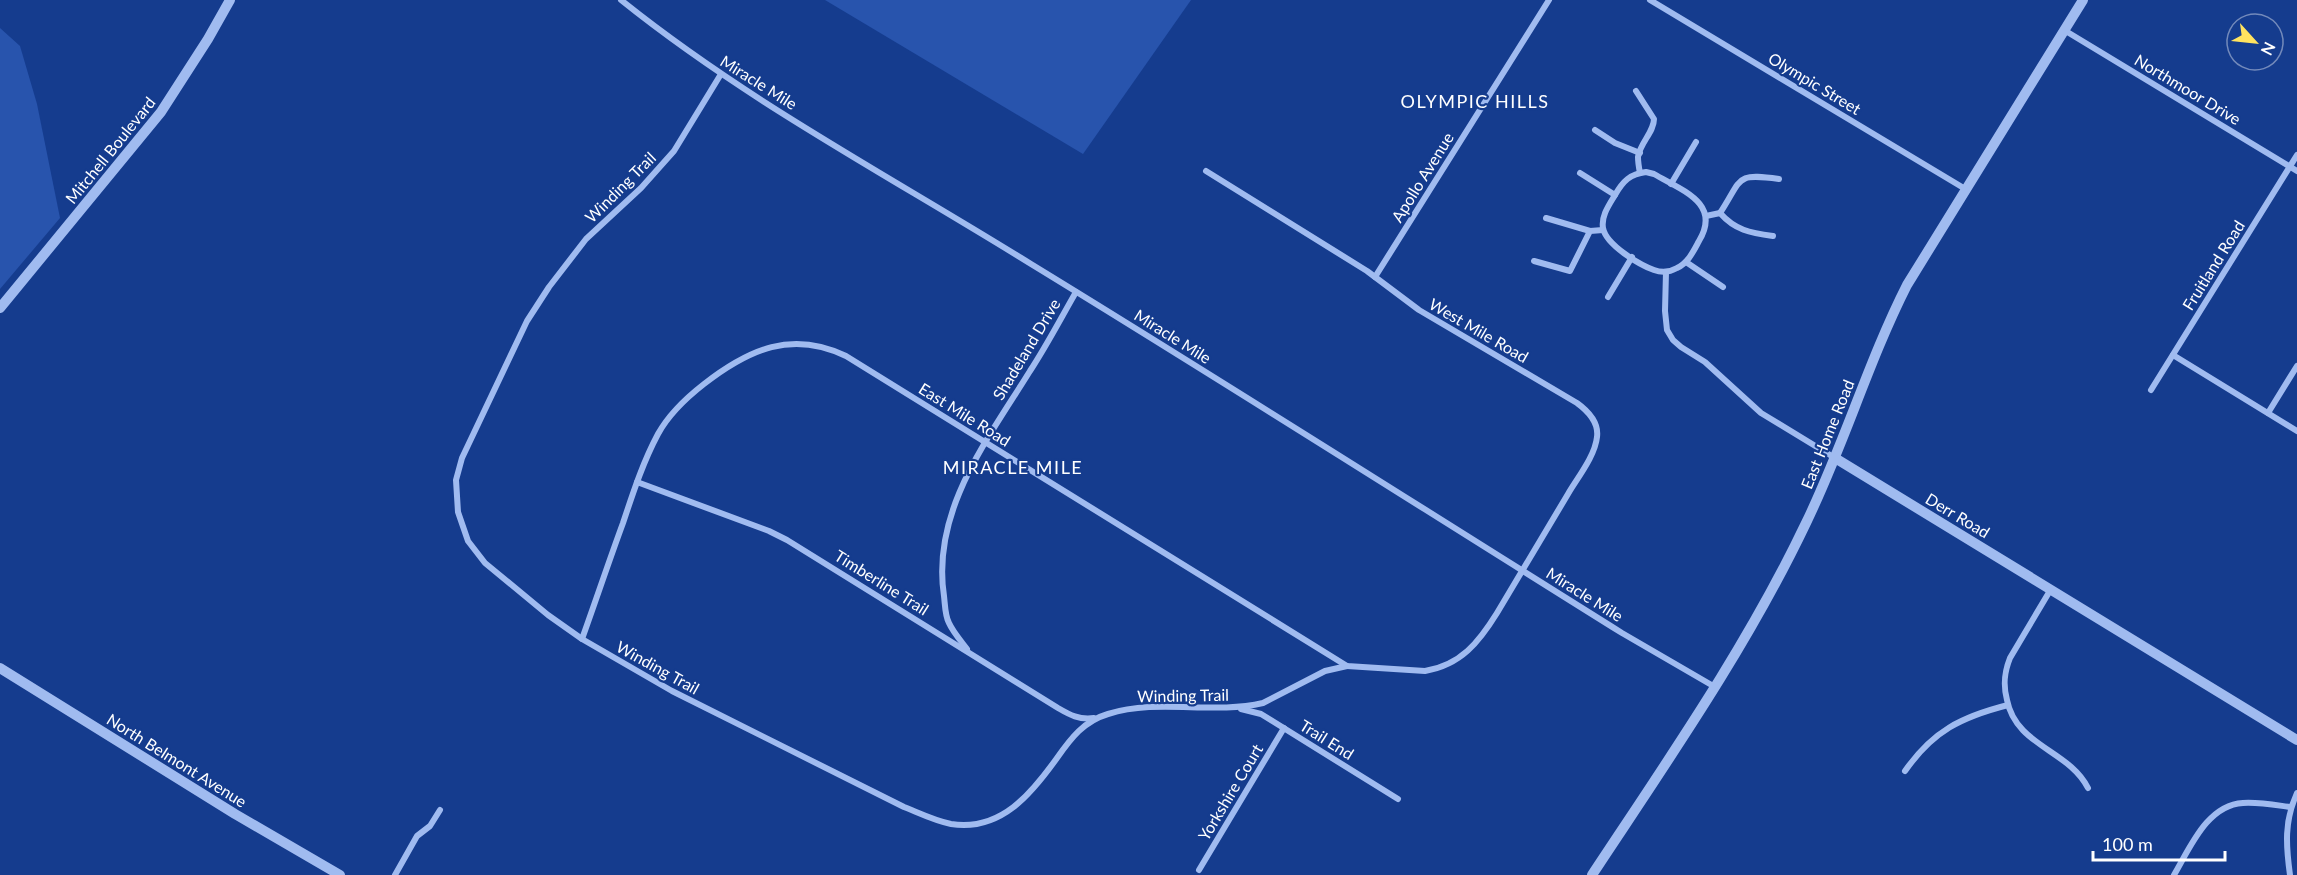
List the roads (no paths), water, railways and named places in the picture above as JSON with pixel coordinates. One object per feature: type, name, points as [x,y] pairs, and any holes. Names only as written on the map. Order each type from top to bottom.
[{"type":"street","name":"Mitchell Boulevard","points":[[0,308],[161,112],[230,0]]},
{"type":"street","name":"Miracle Mile","points":[[621,0],[664,35],[721,74],[864,164],[1076,292],[1622,633],[1716,687]]},
{"type":"street","name":"Apollo Avenue","points":[[1375,277],[1550,0]]},
{"type":"street","name":"Olympic Street","points":[[1650,0],[1966,190]]},
{"type":"street","name":"East Home Road","points":[[1592,875],[1716,687],[1781,574],[1835,458],[1887,325],[1907,285],[2083,0]]},
{"type":"street","name":"Northmoor Drive","points":[[2064,30],[2297,171]]},
{"type":"street","name":"Winding Trail","points":[[721,74],[692,123],[656,174],[586,239],[549,287],[515,343],[458,471],[456,494],[458,512],[465,534],[476,552],[508,583],[582,639],[672,691],[904,807],[931,818],[955,824],[984,822],[1016,807],[1030,794],[1079,729],[1103,716],[1154,705],[1238,708],[1263,703],[1325,670],[1347,666]]},
{"type":"street","points":[[1636,91],[1654,119],[1654,124],[1638,158],[1640,173]]},
{"type":"street","points":[[1595,130],[1615,143],[1640,153]]},
{"type":"street","points":[[1671,184],[1696,142]]},
{"type":"street","name":"Fruitland Road","points":[[2151,390],[2297,156]]},
{"type":"street","name":"West Mile Road","points":[[1206,171],[1375,277],[1419,310],[1577,403],[1590,414],[1598,434],[1593,450],[1522,571]]},
{"type":"street","points":[[1580,173],[1615,195]]},
{"type":"street","points":[[1640,173],[1654,174],[1671,184],[1697,199],[1706,216],[1706,226],[1686,262],[1666,272],[1655,270],[1613,246],[1606,238],[1603,221],[1605,211],[1622,183],[1629,177],[1640,173]]},
{"type":"street","points":[[1706,216],[1720,213],[1739,181],[1746,177],[1779,179]]},
{"type":"street","points":[[1720,213],[1735,227],[1749,233],[1773,236]]},
{"type":"street","points":[[1546,218],[1590,231],[1603,230]]},
{"type":"street","points":[[1534,261],[1570,271],[1590,231]]},
{"type":"street","points":[[1608,297],[1632,257]]},
{"type":"street","points":[[1686,262],[1723,287]]},
{"type":"street","name":"Derr Road","points":[[1666,272],[1665,311],[1667,330],[1673,340],[1681,348],[1705,362],[1761,413],[2297,740]]},
{"type":"street","name":"Shadeland Drive","points":[[969,653],[948,622],[942,587],[948,525],[958,495],[974,460],[1032,369],[1076,292]]},
{"type":"street","name":"East Mile Road","points":[[582,639],[637,482],[666,421],[695,391],[715,375],[749,354],[790,344],[818,346],[846,356],[1347,666],[1425,671],[1451,663],[1464,655],[1484,634],[1522,571]]},
{"type":"street","points":[[2173,355],[2297,431]]},
{"type":"street","points":[[2268,413],[2297,366]]},
{"type":"street","name":"Timberline Trail","points":[[637,482],[769,531],[787,540],[1072,716],[1081,719],[1103,716]]},
{"type":"street","points":[[2051,589],[2020,639],[2006,668],[2005,691],[2012,716],[2024,733],[2079,773],[2088,788]]},
{"type":"street","name":"North Belmont Avenue","points":[[0,668],[340,875]]},
{"type":"street","points":[[1905,771],[1919,751],[1949,726],[1981,712],[2008,705]]},
{"type":"street","name":"Trail End","points":[[1238,708],[1261,714],[1398,799]]},
{"type":"street","name":"Yorkshire Court","points":[[1200,870],[1284,728]]},
{"type":"street","points":[[2290,875],[2286,831],[2290,807],[2297,793]]},
{"type":"street","points":[[2174,875],[2208,822],[2224,808],[2244,803],[2290,807]]},
{"type":"street","points":[[395,875],[417,836],[430,826],[440,810]]},
{"type":"district","name":"OLYMPIC HILLS","points":[[1475,101]]},
{"type":"district","name":"MIRACLE MILE","points":[[1013,467]]}]
